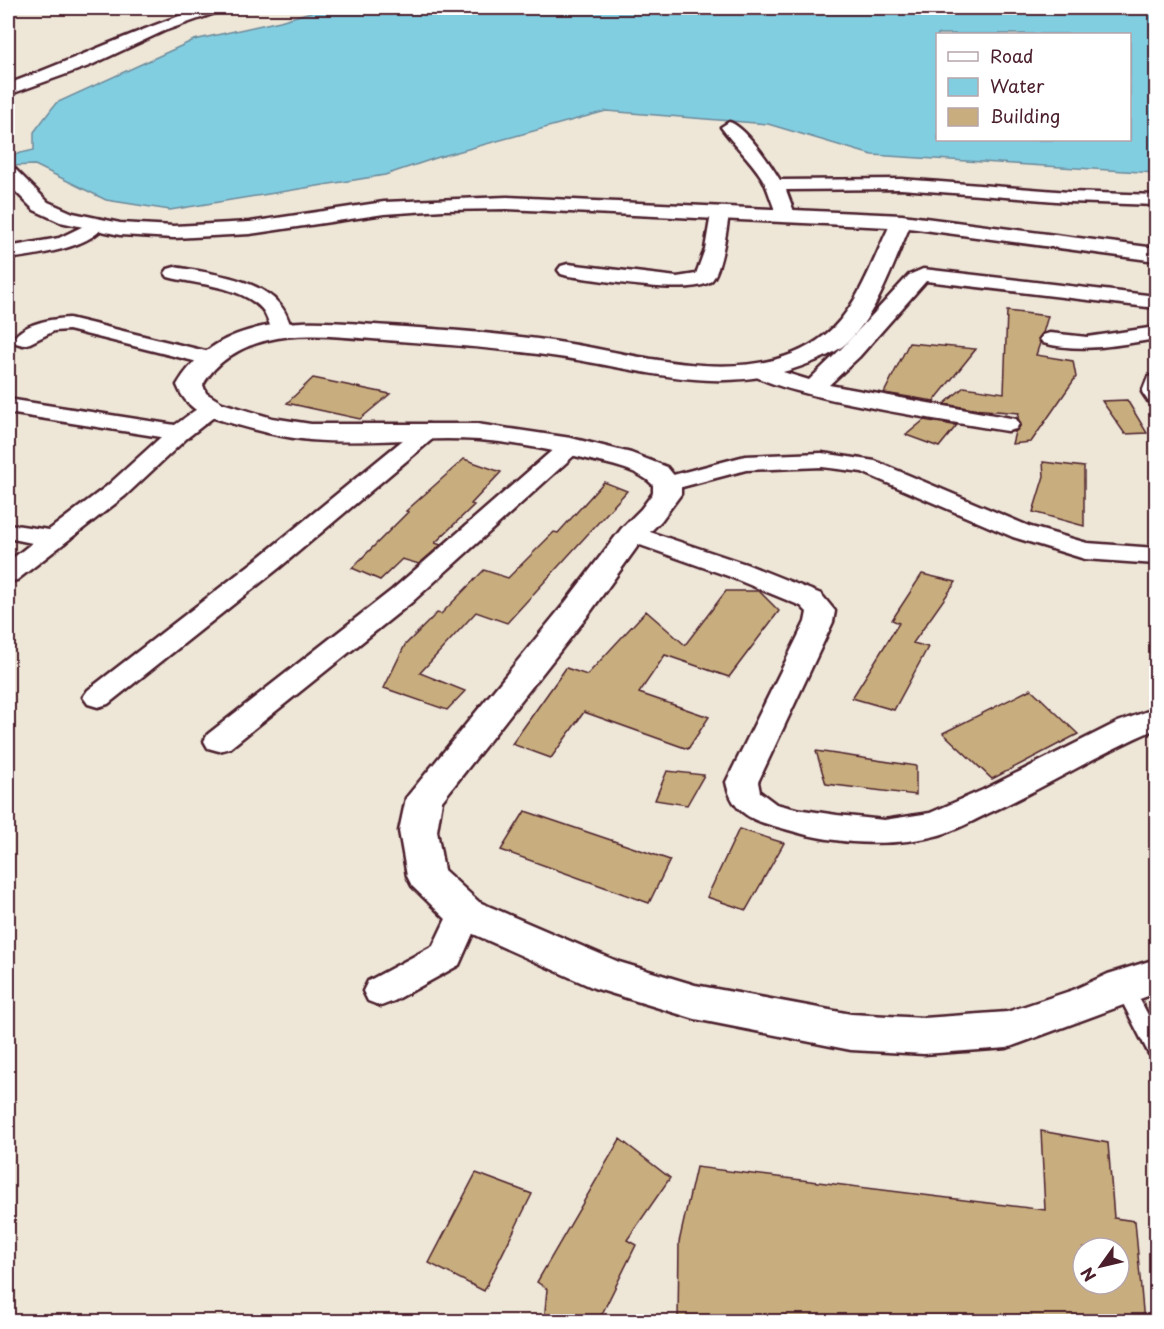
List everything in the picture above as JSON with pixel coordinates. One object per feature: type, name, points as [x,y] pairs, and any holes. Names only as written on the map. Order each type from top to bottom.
[{"type":"street","points":[[8,90],[83,62],[206,9]]},
{"type":"street","points":[[729,128],[776,185],[785,203],[787,217]]},
{"type":"street","points":[[8,173],[41,206],[67,218],[120,229],[174,232],[250,228],[384,208],[507,203],[902,221],[1156,254]]},
{"type":"street","points":[[776,185],[901,184],[1111,200],[1156,200]]},
{"type":"street","points":[[568,270],[677,283],[695,281],[705,277],[714,249],[720,214]]},
{"type":"street","points":[[902,221],[862,305],[836,339],[791,363],[760,371],[714,373],[671,370],[568,351],[475,341],[353,331],[282,330],[264,333],[230,346],[196,371],[190,385],[195,397],[213,409],[269,426],[310,432],[428,431],[515,436],[571,446],[621,459],[657,473],[667,484],[667,494],[651,515],[632,534],[576,611],[424,798],[418,831],[426,876],[465,913],[609,976],[684,999],[851,1032],[924,1036],[1007,1030],[1156,975]]},
{"type":"street","points":[[8,253],[67,242],[81,237],[96,225]]},
{"type":"street","points":[[175,273],[219,282],[257,297],[270,306],[282,330]]},
{"type":"street","points":[[814,387],[851,352],[916,279],[923,275],[1156,302]]},
{"type":"street","points":[[22,339],[50,325],[69,324],[210,359]]},
{"type":"street","points":[[1050,339],[1087,343],[1156,333]]},
{"type":"street","points":[[760,371],[790,382],[1008,424]]},
{"type":"street","points":[[1156,382],[1153,392],[1156,396]]},
{"type":"street","points":[[8,406],[179,433]]},
{"type":"street","points":[[8,574],[116,491],[179,433],[213,409]]},
{"type":"street","points":[[98,697],[270,562],[428,431]]},
{"type":"street","points":[[219,741],[402,596],[571,446]]},
{"type":"street","points":[[667,484],[745,463],[822,460],[867,466],[1022,532],[1085,551],[1156,555]]},
{"type":"street","points":[[8,531],[54,539]]},
{"type":"street","points":[[632,534],[737,570],[811,600],[821,611],[819,622],[742,782],[745,797],[765,812],[796,821],[884,832],[936,824],[994,798],[1129,729],[1156,718]]},
{"type":"street","points":[[381,991],[447,955],[465,913]]},
{"type":"lane","points":[[1123,986],[1156,1048]]},
{"type":"water","points":[[324,8],[1156,8],[1156,173],[872,155],[768,124],[606,111],[439,157],[385,175],[170,210],[106,200],[35,165],[8,166],[8,156],[34,150],[34,132],[56,103],[194,40],[280,21]]},
{"type":"building","points":[[1007,311],[1048,316],[1043,333],[1038,339],[1040,343],[1036,355],[1073,361],[1076,377],[1031,442],[1012,444],[1015,432],[1021,425],[1018,418],[1019,413],[944,404],[964,387],[1004,393]]},
{"type":"building","points":[[909,343],[976,349],[934,401],[884,393]]},
{"type":"building","points":[[313,378],[390,394],[360,419],[287,403]]},
{"type":"building","points":[[1127,400],[1147,433],[1125,434],[1102,401]]},
{"type":"building","points":[[924,420],[957,425],[939,447],[906,435]]},
{"type":"building","points":[[464,459],[501,472],[471,504],[474,505],[435,543],[441,545],[419,564],[402,559],[380,580],[352,568],[408,512],[406,511]]},
{"type":"building","points":[[1043,462],[1084,467],[1084,526],[1033,512],[1044,476]]},
{"type":"building","points":[[604,482],[627,491],[507,623],[476,612],[420,673],[465,691],[447,710],[384,688],[405,645],[437,613],[441,614],[484,570],[508,578],[554,532],[558,533]]},
{"type":"building","points":[[922,574],[956,582],[913,643],[928,647],[894,710],[852,698],[899,623],[892,620]]},
{"type":"building","points":[[726,591],[759,591],[779,611],[729,677],[665,655],[639,693],[709,717],[688,749],[584,712],[551,758],[512,744],[566,668],[587,675],[646,611],[685,645]]},
{"type":"building","points":[[1031,689],[1078,734],[992,779],[943,733]]},
{"type":"building","points":[[816,751],[916,766],[916,795],[826,784]]},
{"type":"building","points":[[667,771],[704,775],[687,805],[655,800]]},
{"type":"building","points":[[525,811],[670,860],[649,903],[501,850]]},
{"type":"building","points":[[739,829],[784,843],[746,910],[707,897]]},
{"type":"building","points":[[1041,1131],[1108,1143],[1114,1218],[1135,1221],[1144,1322],[678,1322],[679,1242],[696,1167],[1045,1210]]},
{"type":"building","points":[[620,1139],[670,1178],[627,1240],[636,1245],[598,1322],[544,1322],[547,1289],[537,1282]]},
{"type":"building","points":[[476,1173],[532,1194],[484,1291],[429,1263]]}]
